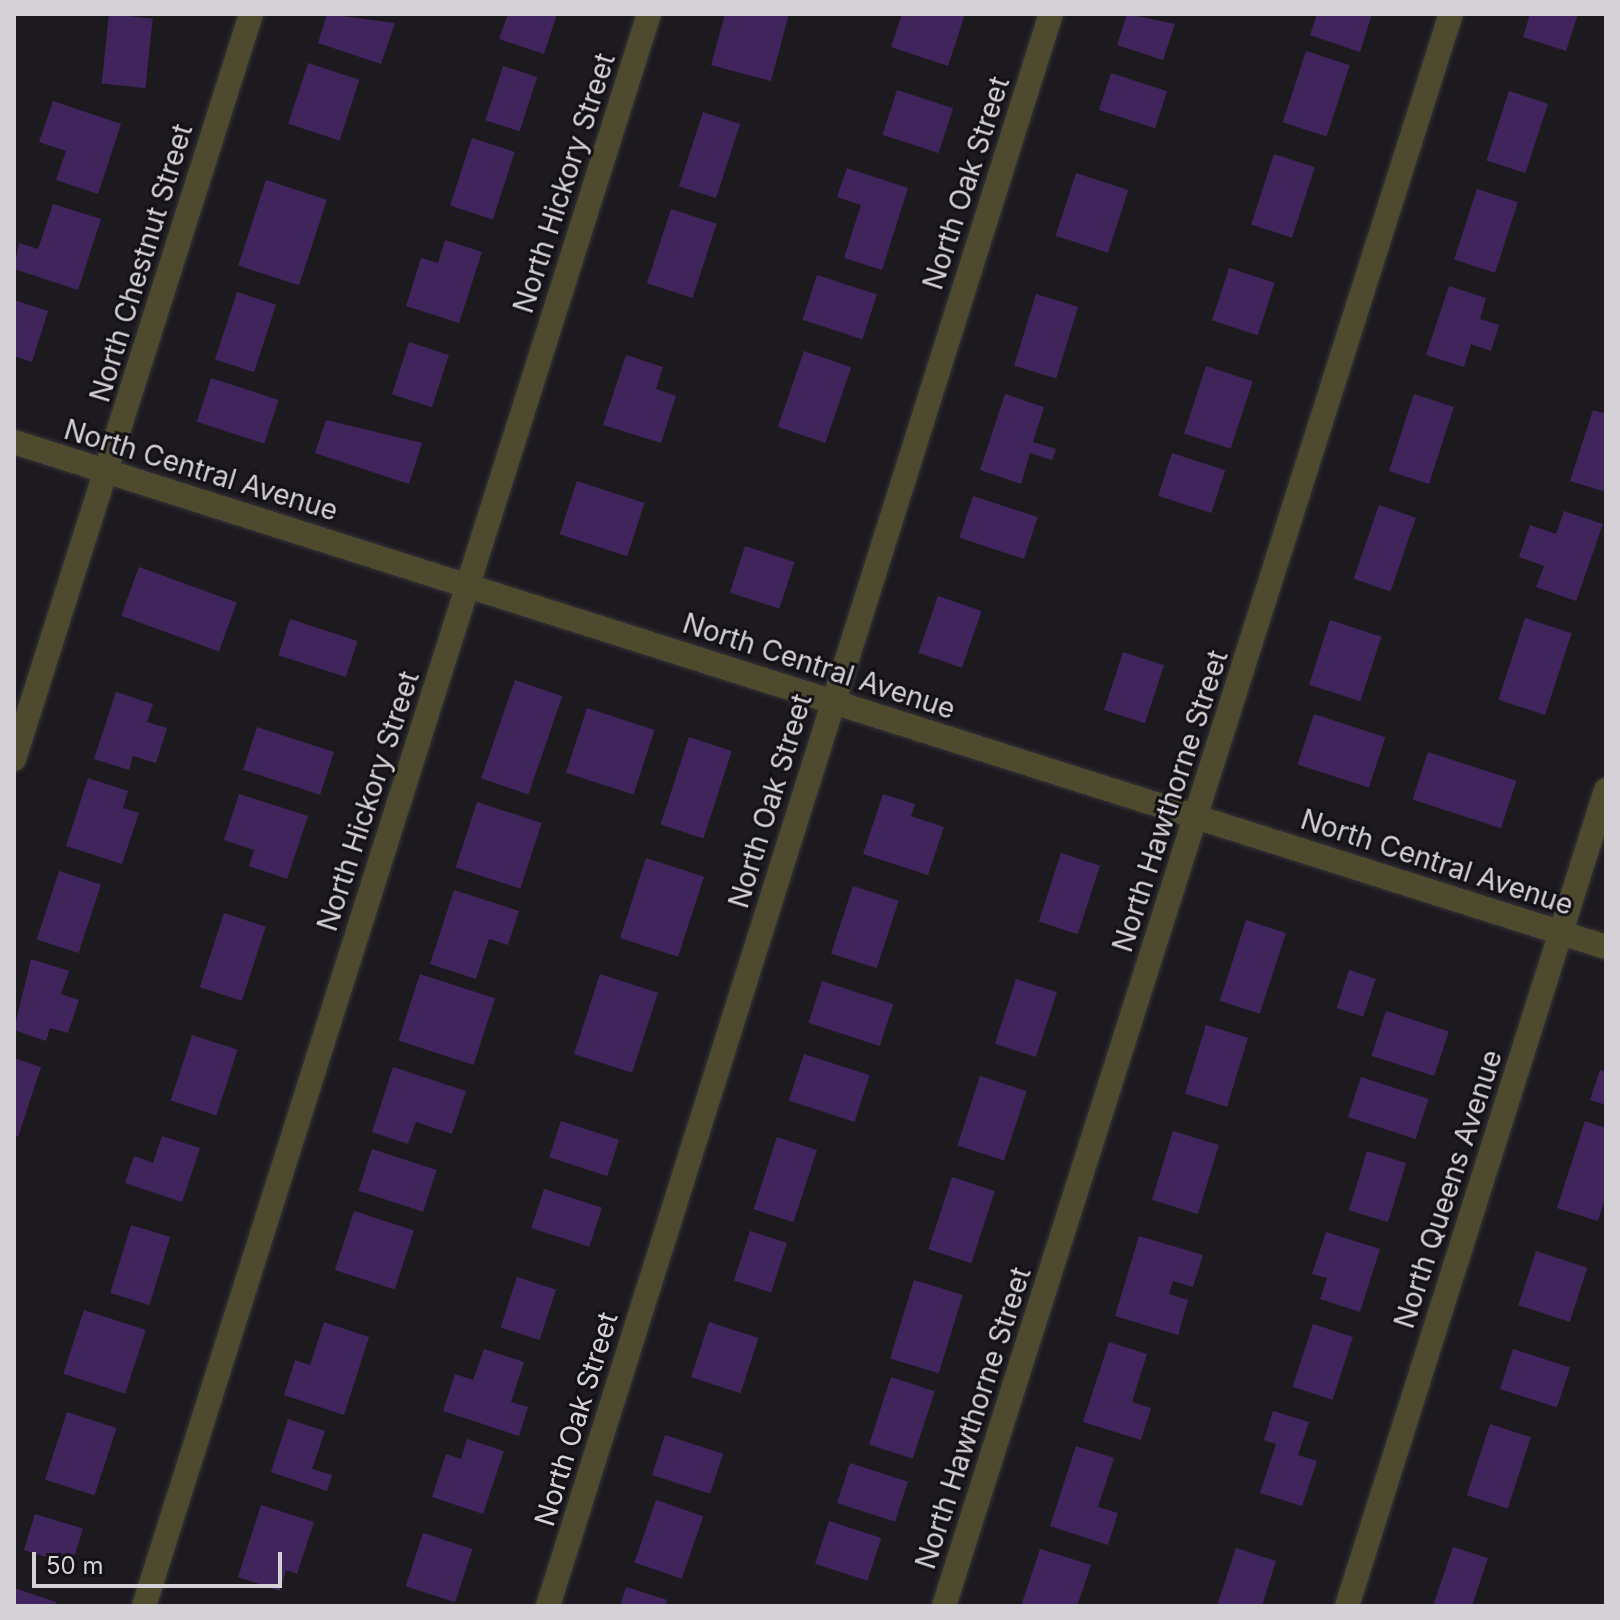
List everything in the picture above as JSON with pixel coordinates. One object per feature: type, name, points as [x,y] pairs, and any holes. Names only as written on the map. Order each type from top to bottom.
[{"type":"street","name":"North Chestnut Street","points":[[14,759],[251,14]]},
{"type":"street","name":"North Hickory Street","points":[[144,1606],[649,14]]},
{"type":"street","name":"North Oak Street","points":[[548,1606],[1051,14]]},
{"type":"street","name":"North Hawthorne Street","points":[[944,1606],[1451,14]]},
{"type":"street","name":"North Central Avenue","points":[[14,442],[1606,947]]},
{"type":"street","name":"North Queens Avenue","points":[[1347,1606],[1606,790]]},
{"type":"building","points":[[109,14],[153,19],[145,88],[102,84]]},
{"type":"building","points":[[327,14],[395,23],[381,64],[318,43]]},
{"type":"building","points":[[508,14],[557,14],[544,54],[499,39]]},
{"type":"building","points":[[725,14],[789,14],[771,81],[711,65]]},
{"type":"building","points":[[902,14],[965,14],[948,66],[891,47]]},
{"type":"building","points":[[1127,14],[1175,24],[1163,60],[1117,45]]},
{"type":"building","points":[[1317,14],[1372,14],[1360,52],[1310,35]]},
{"type":"building","points":[[1530,14],[1578,14],[1566,51],[1523,37]]},
{"type":"building","points":[[1306,51],[1350,65],[1327,137],[1283,122]]},
{"type":"building","points":[[308,63],[359,80],[340,141],[288,124]]},
{"type":"building","points":[[503,66],[537,77],[520,131],[485,120]]},
{"type":"building","points":[[1111,73],[1167,91],[1155,128],[1099,110]]},
{"type":"building","points":[[897,90],[953,108],[939,153],[882,135]]},
{"type":"building","points":[[1509,91],[1548,104],[1525,173],[1486,160]]},
{"type":"building","points":[[53,101],[121,124],[98,194],[56,180],[66,151],[39,142]]},
{"type":"building","points":[[703,112],[740,124],[716,198],[679,186]]},
{"type":"building","points":[[472,138],[515,152],[493,219],[450,206]]},
{"type":"building","points":[[1274,154],[1315,167],[1292,238],[1251,224]]},
{"type":"building","points":[[847,168],[908,188],[882,270],[844,258],[861,205],[837,197]]},
{"type":"building","points":[[1076,173],[1128,190],[1108,253],[1056,236]]},
{"type":"building","points":[[266,180],[327,200],[299,285],[238,266]]},
{"type":"building","points":[[1477,189],[1518,202],[1495,273],[1454,259]]},
{"type":"building","points":[[53,204],[101,219],[78,290],[14,269],[19,243],[38,249]]},
{"type":"building","points":[[671,209],[717,224],[693,298],[647,283]]},
{"type":"building","points":[[445,240],[482,252],[459,323],[406,306],[421,258],[438,263]]},
{"type":"building","points":[[1229,268],[1275,283],[1258,335],[1212,320]]},
{"type":"building","points":[[817,275],[877,294],[862,339],[802,320]]},
{"type":"building","points":[[1449,286],[1486,298],[1480,319],[1499,325],[1491,351],[1471,344],[1464,367],[1426,355]]},
{"type":"building","points":[[237,292],[276,305],[254,372],[215,360]]},
{"type":"building","points":[[1036,294],[1078,307],[1056,379],[1014,366]]},
{"type":"building","points":[[14,300],[48,311],[32,362],[14,356]]},
{"type":"building","points":[[409,342],[449,355],[432,407],[392,394]]},
{"type":"building","points":[[804,351],[851,367],[825,443],[778,427]]},
{"type":"building","points":[[626,355],[663,367],[656,389],[676,396],[661,443],[603,425]]},
{"type":"building","points":[[1206,366],[1253,381],[1231,449],[1184,434]]},
{"type":"building","points":[[211,378],[279,400],[264,444],[197,422]]},
{"type":"building","points":[[1005,394],[1044,407],[1033,442],[1056,449],[1052,460],[1030,453],[1021,484],[980,470]]},
{"type":"building","points":[[1414,394],[1454,407],[1429,484],[1389,471]]},
{"type":"building","points":[[1593,410],[1606,414],[1606,492],[1570,481]]},
{"type":"building","points":[[326,420],[422,443],[409,484],[315,453]]},
{"type":"building","points":[[1172,453],[1225,470],[1211,513],[1158,496]]},
{"type":"building","points":[[577,481],[645,503],[627,556],[560,534]]},
{"type":"building","points":[[973,496],[1038,517],[1024,559],[959,538]]},
{"type":"building","points":[[1379,505],[1416,518],[1390,591],[1354,579]]},
{"type":"building","points":[[1564,511],[1603,524],[1576,601],[1536,587],[1544,566],[1519,557],[1530,525],[1556,534]]},
{"type":"building","points":[[745,546],[794,562],[779,609],[730,593]]},
{"type":"building","points":[[139,567],[237,603],[219,651],[121,616]]},
{"type":"building","points":[[938,596],[981,611],[962,668],[918,653]]},
{"type":"building","points":[[1525,618],[1572,633],[1545,715],[1498,700]]},
{"type":"building","points":[[290,619],[358,641],[346,677],[278,655]]},
{"type":"building","points":[[1330,620],[1381,637],[1360,701],[1309,685]]},
{"type":"building","points":[[1123,652],[1164,665],[1145,723],[1104,710]]},
{"type":"building","points":[[515,680],[562,696],[528,795],[481,778]]},
{"type":"building","points":[[116,692],[153,704],[147,722],[167,728],[156,763],[133,756],[129,770],[94,759]]},
{"type":"building","points":[[587,708],[655,730],[634,795],[566,773]]},
{"type":"building","points":[[1314,714],[1385,737],[1369,788],[1298,764]]},
{"type":"building","points":[[257,727],[334,752],[320,795],[243,770]]},
{"type":"building","points":[[689,737],[732,751],[703,838],[661,824]]},
{"type":"building","points":[[1428,752],[1516,781],[1501,828],[1413,800]]},
{"type":"building","points":[[88,778],[128,791],[123,808],[139,813],[122,864],[66,846]]},
{"type":"building","points":[[239,794],[308,816],[287,879],[249,866],[254,850],[224,840]]},
{"type":"building","points":[[883,794],[915,804],[911,816],[944,827],[928,875],[863,854]]},
{"type":"building","points":[[477,802],[542,823],[520,889],[456,868]]},
{"type":"building","points":[[1061,853],[1100,866],[1078,934],[1039,921]]},
{"type":"building","points":[[646,858],[704,877],[678,957],[620,938]]},
{"type":"building","points":[[59,871],[101,885],[79,953],[37,939]]},
{"type":"building","points":[[853,886],[899,901],[877,968],[831,954]]},
{"type":"building","points":[[454,890],[519,911],[508,945],[489,939],[476,979],[430,964]]},
{"type":"building","points":[[224,913],[266,927],[242,1001],[200,987]]},
{"type":"building","points":[[1246,920],[1286,933],[1260,1014],[1220,1001]]},
{"type":"building","points":[[31,959],[69,971],[61,994],[79,1000],[68,1033],[50,1028],[46,1041],[14,1030]]},
{"type":"building","points":[[1349,970],[1376,979],[1363,1017],[1337,1008]]},
{"type":"building","points":[[420,974],[495,998],[474,1065],[398,1041]]},
{"type":"building","points":[[600,974],[658,993],[632,1073],[574,1054]]},
{"type":"building","points":[[1016,979],[1057,992],[1036,1057],[995,1044]]},
{"type":"building","points":[[822,981],[893,1004],[880,1046],[808,1023]]},
{"type":"building","points":[[1386,1011],[1449,1031],[1434,1076],[1371,1056]]},
{"type":"building","points":[[1206,1025],[1248,1038],[1227,1107],[1185,1094]]},
{"type":"building","points":[[192,1035],[238,1050],[216,1115],[171,1101]]},
{"type":"building","points":[[804,1054],[870,1075],[854,1122],[789,1101]]},
{"type":"building","points":[[14,1058],[41,1067],[18,1137],[14,1135]]},
{"type":"building","points":[[393,1067],[466,1091],[452,1134],[416,1122],[408,1144],[372,1132]]},
{"type":"building","points":[[1600,1070],[1606,1072],[1606,1105],[1590,1100]]},
{"type":"building","points":[[980,1076],[1027,1091],[1004,1161],[957,1145]]},
{"type":"building","points":[[1361,1077],[1429,1099],[1416,1139],[1348,1117]]},
{"type":"building","points":[[561,1121],[619,1140],[607,1176],[549,1157]]},
{"type":"building","points":[[1585,1121],[1606,1128],[1606,1195],[1598,1221],[1557,1208]]},
{"type":"building","points":[[1173,1131],[1219,1145],[1198,1214],[1152,1200]]},
{"type":"building","points":[[162,1136],[200,1148],[182,1202],[125,1183],[134,1156],[153,1163]]},
{"type":"building","points":[[777,1137],[817,1150],[793,1222],[754,1209]]},
{"type":"building","points":[[372,1149],[437,1170],[423,1212],[358,1191]]},
{"type":"building","points":[[1367,1151],[1406,1163],[1388,1222],[1349,1210]]},
{"type":"building","points":[[952,1177],[995,1191],[971,1263],[929,1249]]},
{"type":"building","points":[[544,1189],[602,1208],[589,1247],[531,1228]]},
{"type":"building","points":[[354,1211],[414,1230],[395,1289],[335,1270]]},
{"type":"building","points":[[131,1225],[170,1237],[149,1305],[110,1293]]},
{"type":"building","points":[[750,1231],[787,1243],[771,1293],[734,1280]]},
{"type":"building","points":[[1326,1232],[1380,1249],[1360,1312],[1320,1299],[1327,1278],[1312,1274]]},
{"type":"building","points":[[1139,1236],[1203,1255],[1193,1287],[1173,1281],[1169,1294],[1188,1300],[1178,1335],[1115,1316]]},
{"type":"building","points":[[1536,1251],[1587,1268],[1570,1322],[1518,1305]]},
{"type":"building","points":[[517,1277],[556,1290],[540,1340],[501,1327]]},
{"type":"building","points":[[914,1280],[963,1295],[939,1373],[890,1358]]},
{"type":"building","points":[[84,1310],[146,1330],[125,1394],[63,1374]]},
{"type":"building","points":[[324,1322],[369,1337],[344,1415],[284,1395],[295,1360],[310,1365]]},
{"type":"building","points":[[709,1322],[758,1338],[741,1393],[691,1377]]},
{"type":"building","points":[[1313,1324],[1353,1337],[1333,1400],[1293,1387]]},
{"type":"building","points":[[1109,1342],[1147,1354],[1132,1402],[1151,1408],[1141,1440],[1083,1422]]},
{"type":"building","points":[[484,1349],[524,1362],[511,1402],[528,1407],[519,1436],[443,1411],[455,1374],[473,1380]]},
{"type":"building","points":[[1513,1349],[1570,1368],[1557,1407],[1500,1389]]},
{"type":"building","points":[[891,1377],[935,1391],[913,1459],[869,1445]]},
{"type":"building","points":[[1273,1411],[1309,1422],[1298,1455],[1317,1461],[1302,1506],[1260,1493],[1276,1444],[1264,1440]]},
{"type":"building","points":[[67,1412],[116,1428],[95,1496],[45,1480]]},
{"type":"building","points":[[288,1419],[325,1431],[312,1469],[332,1475],[327,1491],[271,1472]]},
{"type":"building","points":[[1490,1424],[1531,1437],[1508,1509],[1467,1495]]},
{"type":"building","points":[[665,1435],[723,1454],[710,1494],[652,1475]]},
{"type":"building","points":[[467,1439],[504,1451],[483,1514],[432,1497],[446,1454],[461,1459]]},
{"type":"building","points":[[1076,1446],[1114,1458],[1098,1507],[1118,1513],[1108,1545],[1050,1526]]},
{"type":"building","points":[[850,1463],[908,1482],[895,1522],[837,1503]]},
{"type":"building","points":[[656,1500],[703,1516],[682,1579],[635,1562]]},
{"type":"building","points":[[261,1505],[314,1522],[297,1574],[286,1570],[280,1591],[238,1577]]},
{"type":"building","points":[[35,1514],[83,1529],[72,1565],[24,1550]]},
{"type":"building","points":[[829,1521],[881,1538],[867,1581],[815,1564]]},
{"type":"building","points":[[423,1533],[472,1549],[455,1602],[406,1586]]},
{"type":"building","points":[[1453,1547],[1488,1558],[1472,1606],[1433,1606]]},
{"type":"building","points":[[1236,1548],[1276,1561],[1262,1606],[1217,1606]]},
{"type":"building","points":[[1040,1549],[1091,1565],[1077,1606],[1021,1606]]},
{"type":"building","points":[[626,1587],[667,1600],[665,1606],[620,1606]]},
{"type":"building","points":[[14,1588],[56,1602],[55,1606],[14,1606]]}]
